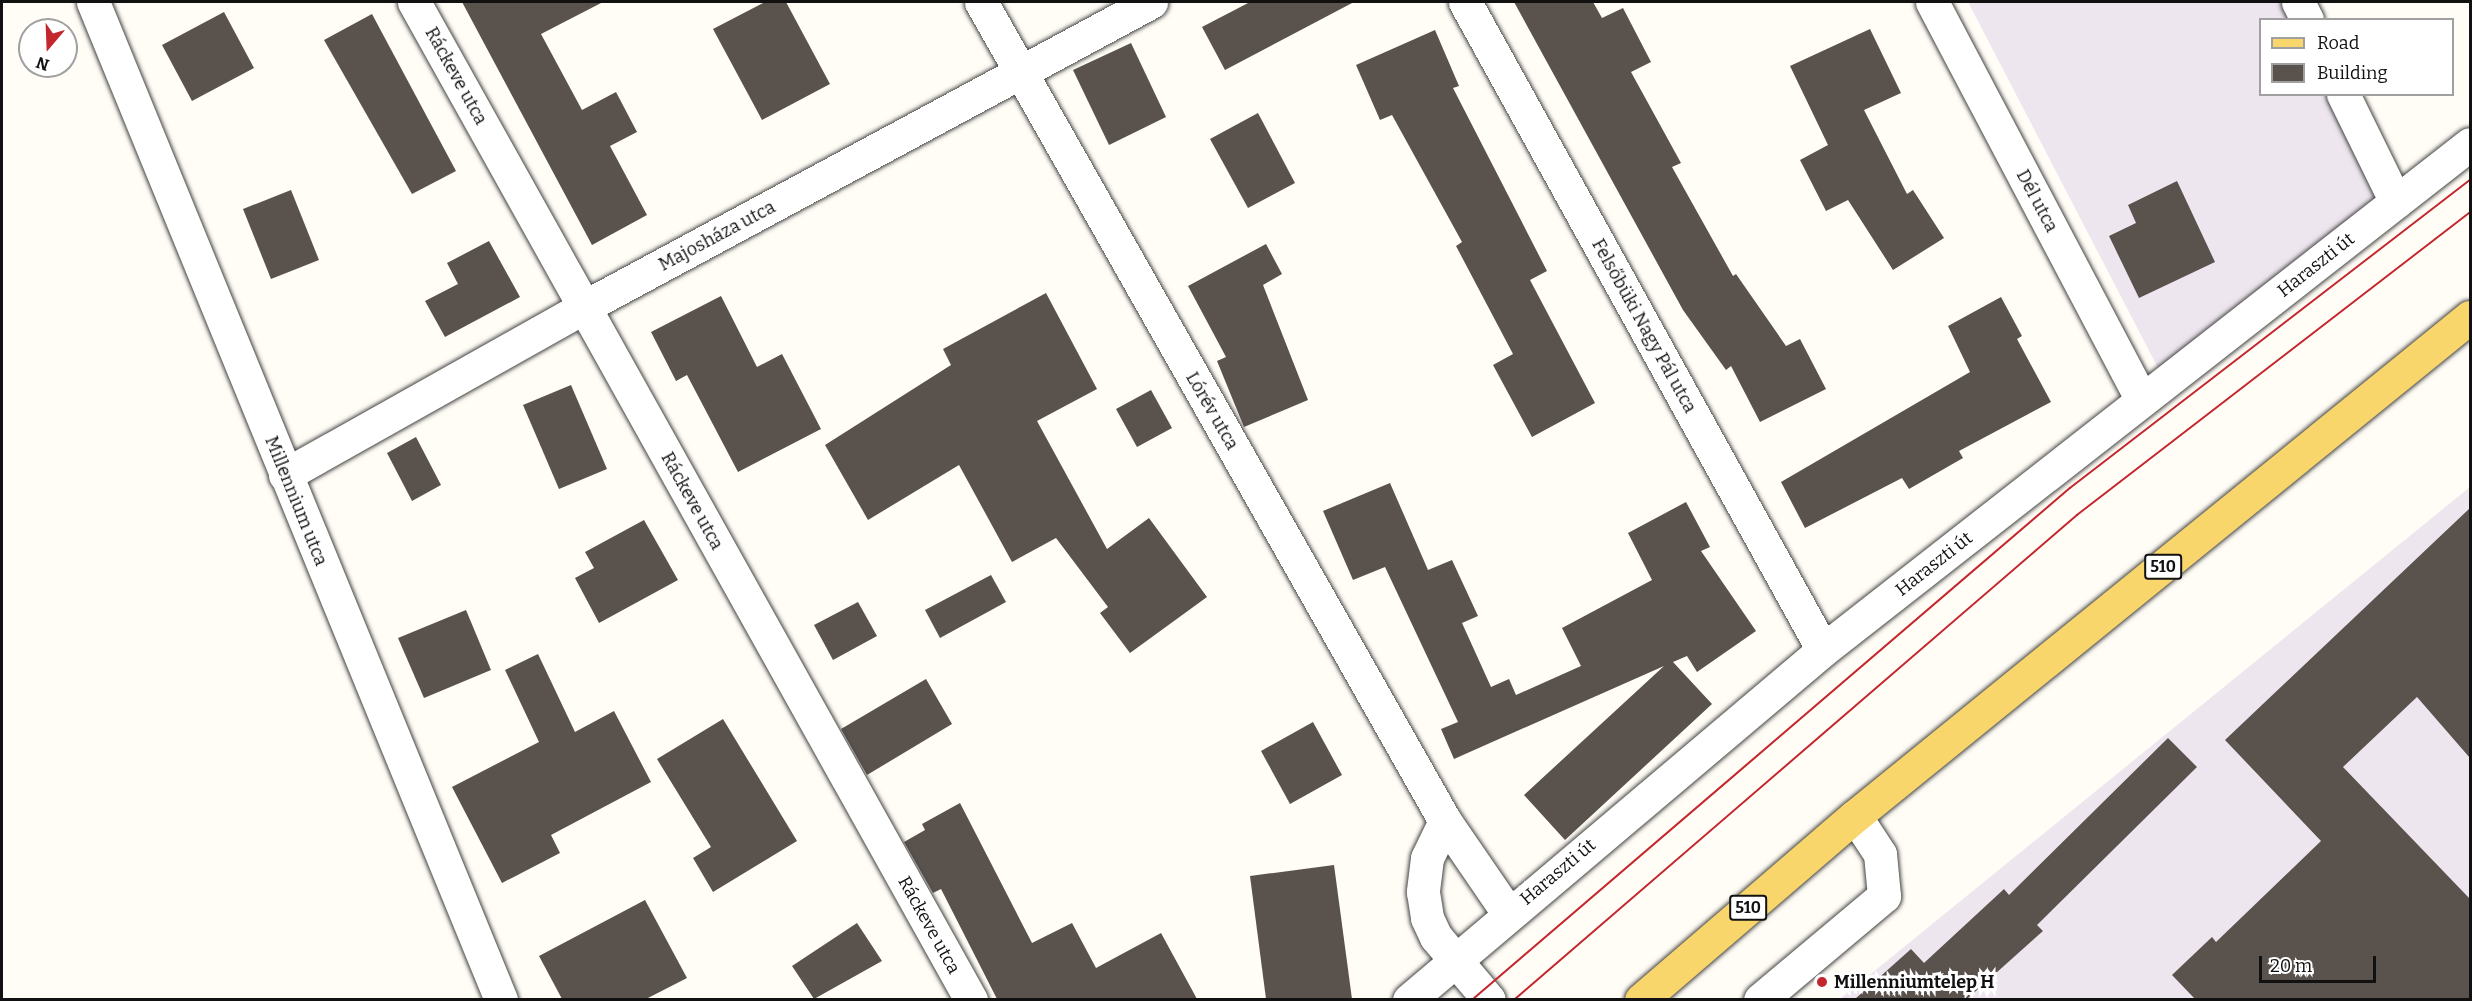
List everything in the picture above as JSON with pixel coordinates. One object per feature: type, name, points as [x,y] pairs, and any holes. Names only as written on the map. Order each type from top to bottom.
[{"type":"main road","name":"510","points":[[1641,999],[1855,816],[2470,317]]},
{"type":"street","name":"Millennium utca","points":[[93,2],[501,999]]},
{"type":"street","name":"Ráckeve utca","points":[[414,2],[971,999]]},
{"type":"street","name":"Lórév utca","points":[[981,2],[1445,821],[1508,913]]},
{"type":"street","name":"Majosháza utca","points":[[285,475],[584,307],[1022,75],[1151,2]]},
{"type":"street","name":"Felsőbüki Nagy Pál utca","points":[[1464,2],[1823,651]]},
{"type":"street","name":"Dél utca","points":[[1932,2],[2142,400]]},
{"type":"street","points":[[2298,2],[2306,18]]},
{"type":"street","points":[[2344,96],[2396,202]]},
{"type":"street","name":"Haraszti út","points":[[1409,999],[1508,913],[1823,651],[2470,144]]},
{"type":"street","points":[[1760,999],[1884,896],[1880,854],[1855,816]]},
{"type":"street","points":[[1445,821],[1427,858],[1423,892],[1432,927],[1455,960],[1489,999]]},
{"type":"shaded area","points":[[1968,2],[2298,2],[2306,18],[2259,18],[2259,96],[2343,96],[2396,202],[2170,391]]},
{"type":"shaded area","points":[[2470,487],[2470,999],[1840,999]]},
{"type":"building","points":[[462,2],[603,2],[541,34],[582,110],[616,92],[637,132],[610,146],[647,215],[592,245]]},
{"type":"building","points":[[765,2],[786,2],[830,84],[762,120],[713,29]]},
{"type":"building","points":[[1250,2],[1354,2],[1225,70],[1202,27]]},
{"type":"building","points":[[1514,2],[1593,2],[1602,18],[1623,8],[1651,62],[1631,72],[1681,163],[1672,167],[1733,276],[1736,274],[1786,346],[1800,339],[1826,389],[1760,422],[1731,366],[1726,370],[1683,310]]},
{"type":"building","points":[[224,12],[254,68],[192,101],[162,45]]},
{"type":"building","points":[[372,14],[456,171],[412,194],[324,40]]},
{"type":"building","points":[[1870,29],[1901,93],[1864,110],[1907,194],[1913,190],[1944,238],[1893,270],[1848,200],[1826,211],[1800,160],[1828,145],[1790,66]]},
{"type":"building","points":[[1435,30],[1459,86],[1453,88],[1547,271],[1530,280],[1595,403],[1532,437],[1493,365],[1513,354],[1456,246],[1462,242],[1392,115],[1380,120],[1356,65]]},
{"type":"building","points":[[1131,43],[1166,117],[1109,145],[1073,70]]},
{"type":"building","points":[[1258,113],[1295,183],[1248,208],[1210,139]]},
{"type":"building","points":[[2177,181],[2215,262],[2139,298],[2109,236],[2136,223],[2128,205]]},
{"type":"building","points":[[291,190],[319,260],[271,279],[243,209]]},
{"type":"building","points":[[489,241],[520,297],[445,337],[425,301],[458,284],[447,263]]},
{"type":"building","points":[[1266,244],[1282,274],[1263,285],[1308,400],[1244,427],[1217,361],[1226,357],[1188,286]]},
{"type":"building","points":[[1046,293],[1097,389],[1037,421],[1107,549],[1149,518],[1207,597],[1130,653],[1100,613],[1108,607],[1056,538],[1012,562],[959,465],[868,520],[825,445],[951,365],[943,349]]},
{"type":"building","points":[[721,296],[757,367],[782,354],[821,429],[738,472],[687,375],[676,381],[651,332]]},
{"type":"building","points":[[2001,297],[2022,336],[2017,339],[2051,402],[1959,451],[1963,458],[1909,489],[1902,478],[1805,528],[1781,482],[1970,372],[1948,326]]},
{"type":"building","points":[[571,385],[607,469],[559,489],[523,405]]},
{"type":"building","points":[[1151,390],[1172,428],[1137,447],[1116,409]]},
{"type":"building","points":[[416,437],[441,485],[412,501],[387,453]]},
{"type":"building","points":[[1390,483],[1428,570],[1452,560],[1478,616],[1462,623],[1491,687],[1509,679],[1516,695],[1581,666],[1562,628],[1652,580],[1628,533],[1686,502],[1710,547],[1701,551],[1756,631],[1697,672],[1687,656],[1673,662],[1712,704],[1565,840],[1524,795],[1664,666],[1454,759],[1441,729],[1458,722],[1385,567],[1353,580],[1323,511]]},
{"type":"building","points":[[2470,508],[2470,758],[2417,697],[2343,767],[2470,899],[2470,999],[2195,999],[2172,975],[2212,937],[2216,942],[2321,841],[2225,740]]},
{"type":"building","points":[[644,520],[678,580],[599,623],[575,578],[594,568],[585,552]]},
{"type":"building","points":[[991,575],[1006,602],[940,638],[925,610]]},
{"type":"building","points":[[858,602],[877,636],[833,660],[814,625]]},
{"type":"building","points":[[466,610],[491,670],[424,698],[398,638]]},
{"type":"building","points":[[538,654],[575,732],[614,711],[651,782],[551,835],[560,853],[502,883],[452,787],[539,742],[505,670]]},
{"type":"building","points":[[926,679],[952,724],[867,775],[841,729]]},
{"type":"building","points":[[723,719],[797,841],[713,892],[693,858],[711,847],[657,759]]},
{"type":"building","points":[[1313,722],[1342,775],[1290,804],[1261,751]]},
{"type":"building","points":[[2168,738],[2197,767],[2037,925],[2043,931],[1967,999],[1855,999],[1911,949],[1924,963],[2004,889],[2009,895]]},
{"type":"building","points":[[960,803],[1032,943],[1072,923],[1096,968],[1161,933],[1197,999],[997,999],[941,889],[933,893],[904,842],[925,830],[922,824]]},
{"type":"building","points":[[1334,865],[1352,999],[1266,999],[1250,876]]},
{"type":"building","points":[[645,900],[687,978],[646,999],[562,999],[539,956]]},
{"type":"building","points":[[857,923],[882,961],[814,999],[792,966]]},
{"type":"tram line","points":[[1472,1000],[2070,488],[2470,180]]},
{"type":"tram line","points":[[1514,1000],[2077,515],[2470,212]]},
{"type":"place","name":"Millenniumtelep H","points":[[1822,982]]}]
